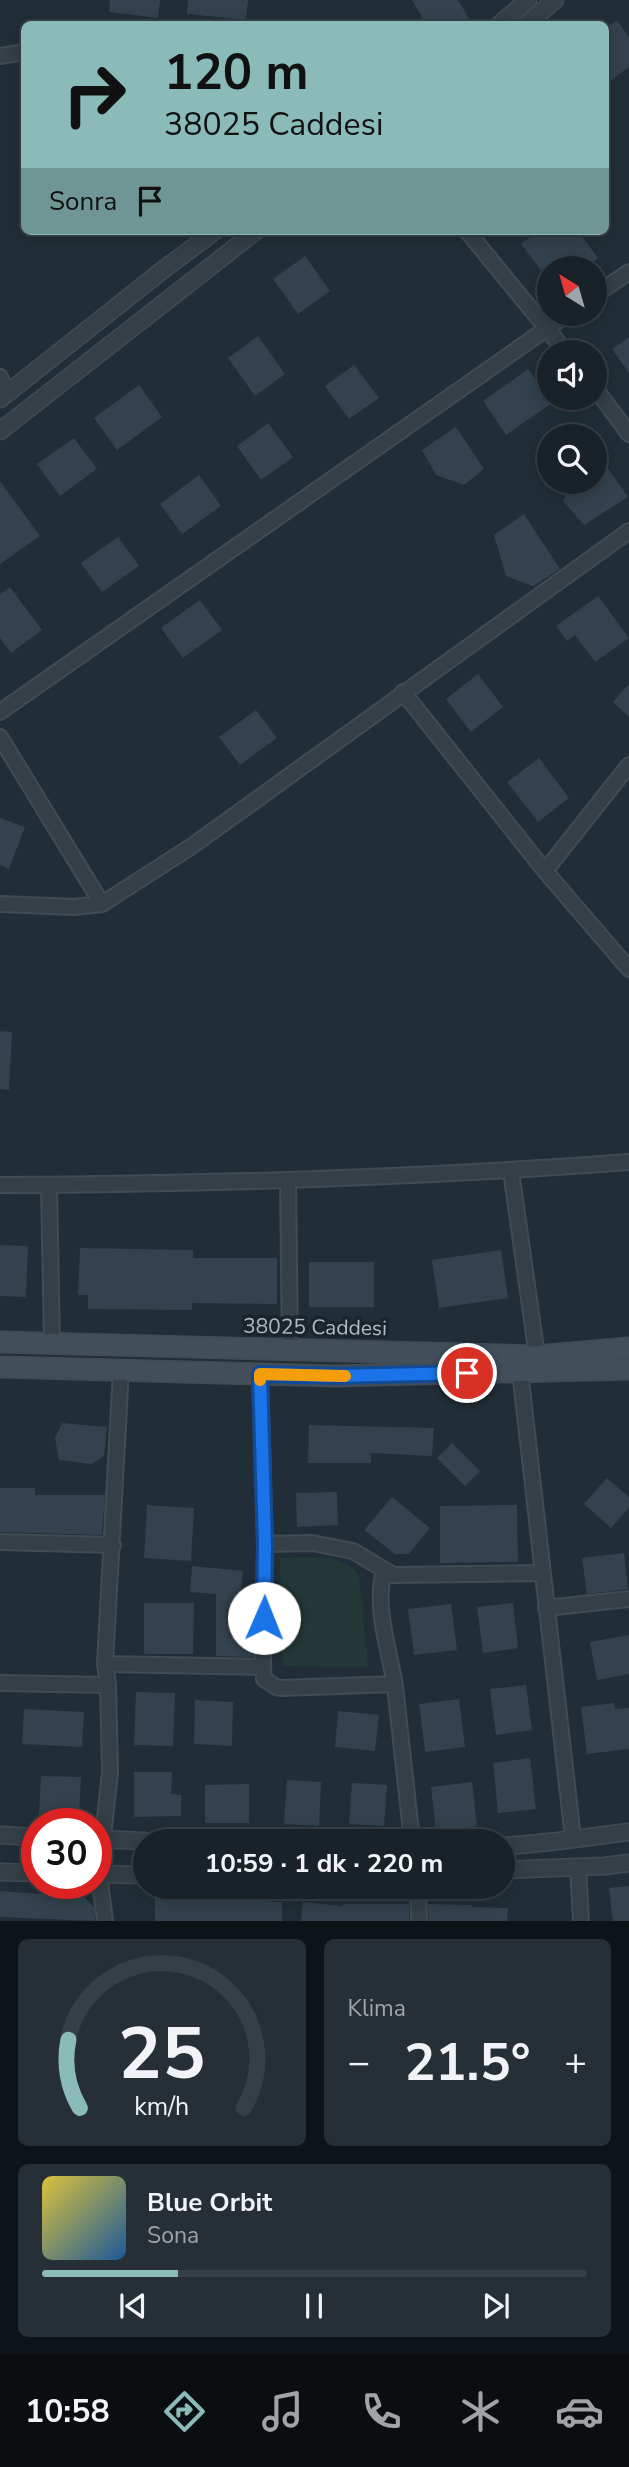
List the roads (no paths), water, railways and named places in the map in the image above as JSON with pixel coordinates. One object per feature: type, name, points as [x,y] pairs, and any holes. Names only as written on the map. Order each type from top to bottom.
[{"type":"main road","name":"38025 Caddesi","points":[[0,1342],[537,1356],[629,1348]]},
{"type":"main road","points":[[0,1367],[335,1376],[629,1368]]},
{"type":"street","points":[[504,21],[528,0]]},
{"type":"street","points":[[530,21],[555,0]]},
{"type":"street","points":[[0,56],[21,52]]},
{"type":"street","points":[[0,377],[4,396],[210,235]]},
{"type":"street","points":[[0,431],[251,235]]},
{"type":"street","points":[[470,235],[556,340]]},
{"type":"street","points":[[607,287],[629,272]]},
{"type":"street","points":[[0,712],[551,326]]},
{"type":"street","points":[[607,404],[629,434]]},
{"type":"street","points":[[0,904],[74,907],[102,904],[191,846],[629,531]]},
{"type":"street","points":[[403,692],[545,871],[628,965]]},
{"type":"street","points":[[0,737],[102,904]]},
{"type":"street","points":[[545,871],[629,765]]},
{"type":"street","points":[[0,1185],[193,1184],[511,1171],[629,1162]]},
{"type":"street","points":[[511,1171],[537,1356]]},
{"type":"street","points":[[288,1180],[290,1349]]},
{"type":"street","points":[[49,1185],[52,1344]]},
{"type":"street","points":[[105,1808],[110,1772],[105,1664],[121,1370]]},
{"type":"street","points":[[520,1371],[578,1867],[581,1921]]},
{"type":"street","points":[[260,1374],[265,1544],[264,1679],[276,1688],[394,1684]]},
{"type":"street","points":[[0,1542],[113,1545]]},
{"type":"street","points":[[265,1544],[312,1543],[353,1551],[393,1575],[542,1573]]},
{"type":"street","points":[[384,1570],[380,1584],[381,1608],[394,1684],[411,1829]]},
{"type":"street","points":[[546,1608],[629,1599]]},
{"type":"street","points":[[105,1664],[263,1667]]},
{"type":"street","points":[[0,1683],[108,1685]]},
{"type":"street","points":[[515,1845],[545,1844],[629,1832]]},
{"type":"street","points":[[0,1835],[21,1836]]},
{"type":"street","points":[[112,1840],[133,1840]]},
{"type":"street","points":[[515,1869],[629,1863]]},
{"type":"street","points":[[0,1872],[21,1873]]},
{"type":"street","points":[[112,1874],[133,1875]]},
{"type":"street","points":[[101,1899],[105,1921]]},
{"type":"street","points":[[418,1899],[419,1921]]}]
